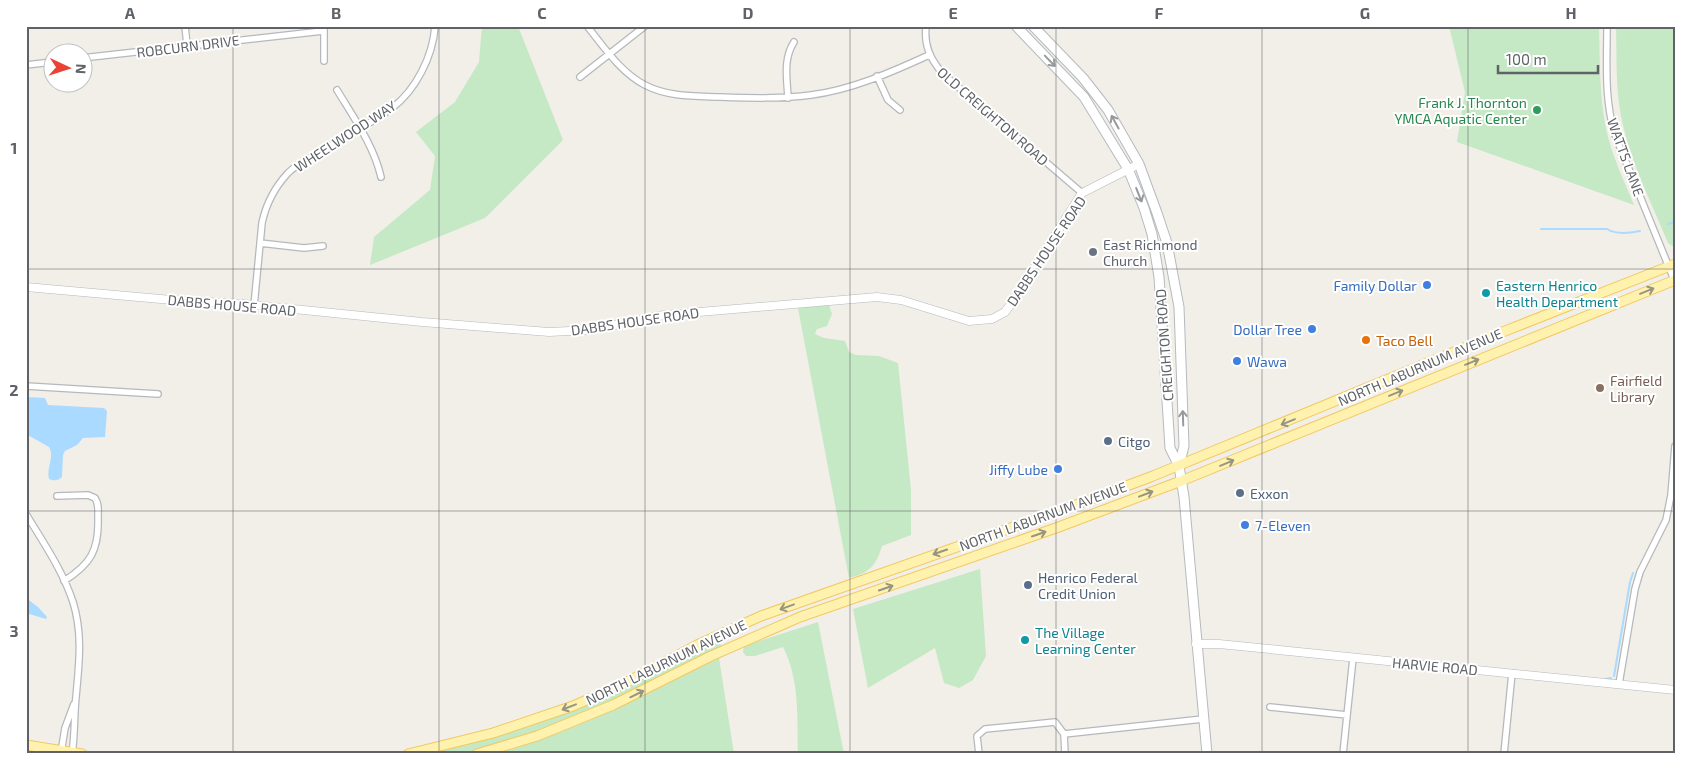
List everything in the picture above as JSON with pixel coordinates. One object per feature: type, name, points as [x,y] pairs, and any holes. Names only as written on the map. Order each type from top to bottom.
[{"type":"main road","name":"CREIGHTON ROAD","points":[[1016,26],[1084,97],[1128,169],[1144,208],[1156,255],[1161,298],[1170,448],[1179,466],[1181,481],[1207,754]]},
{"type":"main road","name":"CREIGHTON ROAD","points":[[1033,26],[1083,78],[1108,110],[1139,164],[1166,243],[1179,307],[1184,446],[1179,466]]},
{"type":"main road","name":"NORTH LABURNUM AVENUE","points":[[408,754],[493,733],[573,706],[623,684],[705,641],[761,616],[1073,506],[1179,466],[1505,331],[1671,265]]},
{"type":"main road","name":"NORTH LABURNUM AVENUE","points":[[477,754],[536,736],[613,706],[711,656],[800,617],[1046,531],[1181,481],[1674,281]]},
{"type":"main road","points":[[26,745],[75,753]]},
{"type":"street","points":[[185,26],[187,45]]},
{"type":"street","name":"WHEELWOOD WAY","points":[[254,306],[264,212],[281,180],[303,161],[391,109],[413,85],[426,61],[433,42],[435,26]]},
{"type":"street","points":[[587,26],[609,54],[632,76],[645,85],[663,92],[691,96],[788,98],[826,93],[877,76],[929,55]]},
{"type":"street","points":[[580,78],[645,26]]},
{"type":"street","name":"OLD CREIGHTON ROAD","points":[[926,26],[926,42],[929,55],[942,73],[1082,193]]},
{"type":"street","name":"WATTS LANE","points":[[1607,26],[1607,92],[1610,117],[1615,134],[1671,265],[1674,281]]},
{"type":"street","points":[[324,29],[324,61]]},
{"type":"street","name":"ROBCURN DRIVE","points":[[92,57],[324,29]]},
{"type":"street","points":[[788,98],[786,62],[794,42]]},
{"type":"street","points":[[26,65],[42,63]]},
{"type":"street","points":[[877,76],[888,100],[900,110]]},
{"type":"street","points":[[337,90],[378,163],[381,177]]},
{"type":"street","name":"DABBS HOUSE ROAD","points":[[26,287],[549,332],[590,330],[664,315],[877,297],[902,300],[970,321],[992,319],[1005,312],[1011,304],[1082,193],[1139,164]]},
{"type":"street","points":[[260,243],[304,248],[323,246]]},
{"type":"street","points":[[26,386],[158,394]]},
{"type":"street","points":[[1618,684],[1635,589],[1640,572],[1666,520],[1671,495],[1675,446]]},
{"type":"street","points":[[57,496],[88,495],[95,498],[98,506],[98,532],[91,555],[82,568],[64,581]]},
{"type":"street","points":[[26,514],[64,581],[73,602],[79,626],[80,654],[76,697],[75,753]]},
{"type":"street","name":"HARVIE ROAD","points":[[1196,644],[1219,644],[1675,690]]},
{"type":"street","points":[[1344,754],[1353,658]]},
{"type":"street","points":[[1504,754],[1512,673]]},
{"type":"street","points":[[62,752],[66,728],[76,697]]},
{"type":"street","points":[[1270,707],[1348,715]]},
{"type":"street","points":[[1064,734],[1203,719]]},
{"type":"street","points":[[979,754],[977,736],[985,729],[1055,722],[1064,734],[1066,754]]},
{"type":"green space","points":[[482,26],[518,26],[563,140],[485,218],[370,265],[374,237],[430,190],[435,156],[416,132],[455,102],[479,62]]},
{"type":"green space","points":[[1449,26],[1599,26],[1600,82],[1605,123],[1613,154],[1634,205],[1457,142],[1465,92]]},
{"type":"green space","points":[[1616,26],[1675,26],[1675,248],[1668,243],[1637,170],[1627,140],[1620,113]]},
{"type":"green space","points":[[829,305],[832,314],[827,326],[817,329],[815,334],[824,338],[845,341],[849,352],[856,355],[879,356],[898,363],[911,490],[911,535],[882,546],[871,568],[862,574],[849,578],[798,308]]},
{"type":"green space","points":[[980,569],[986,656],[973,680],[959,688],[944,683],[935,648],[868,688],[853,609]]},
{"type":"green space","points":[[818,622],[844,754],[798,754],[795,686],[783,647],[755,656],[746,656],[743,652],[744,646]]},
{"type":"green space","points":[[714,642],[719,642],[720,648],[595,709],[530,735],[464,753],[450,755],[426,754],[514,730],[580,708],[629,686]]},
{"type":"green space","points":[[719,658],[734,754],[496,754],[554,735],[582,723]]},
{"type":"water","points":[[26,397],[45,398],[48,405],[104,408],[107,411],[105,437],[83,438],[77,445],[65,451],[63,455],[62,477],[57,480],[49,479],[48,475],[51,455],[49,447],[26,434]]},
{"type":"water","points":[[26,598],[38,607],[47,617],[46,619],[26,613]]},
{"type":"waterway","points":[[1668,224],[1675,222]]},
{"type":"waterway","points":[[1541,229],[1607,229],[1623,233],[1640,231]]},
{"type":"waterway","points":[[1614,676],[1633,573]]},
{"type":"waterway","points":[[1606,679],[1611,678]]},
{"type":"place","name":"Frank J. Thornton YMCA Aquatic Center","points":[[1537,110]]},
{"type":"place","name":"East Richmond Church","points":[[1093,252]]},
{"type":"place","name":"Family Dollar","points":[[1427,285]]},
{"type":"place","name":"Eastern Henrico Health Department","points":[[1486,293]]},
{"type":"place","name":"Dollar Tree","points":[[1312,329]]},
{"type":"place","name":"Taco Bell","points":[[1366,340]]},
{"type":"place","name":"Wawa","points":[[1237,361]]},
{"type":"place","name":"Fairfield Library","points":[[1600,388]]},
{"type":"place","name":"Citgo","points":[[1108,441]]},
{"type":"place","name":"Jiffy Lube","points":[[1058,469]]},
{"type":"place","name":"Exxon","points":[[1240,493]]},
{"type":"place","name":"7-Eleven","points":[[1245,525]]},
{"type":"place","name":"Henrico Federal Credit Union","points":[[1028,585]]},
{"type":"place","name":"The Village Learning Center","points":[[1025,640]]}]
